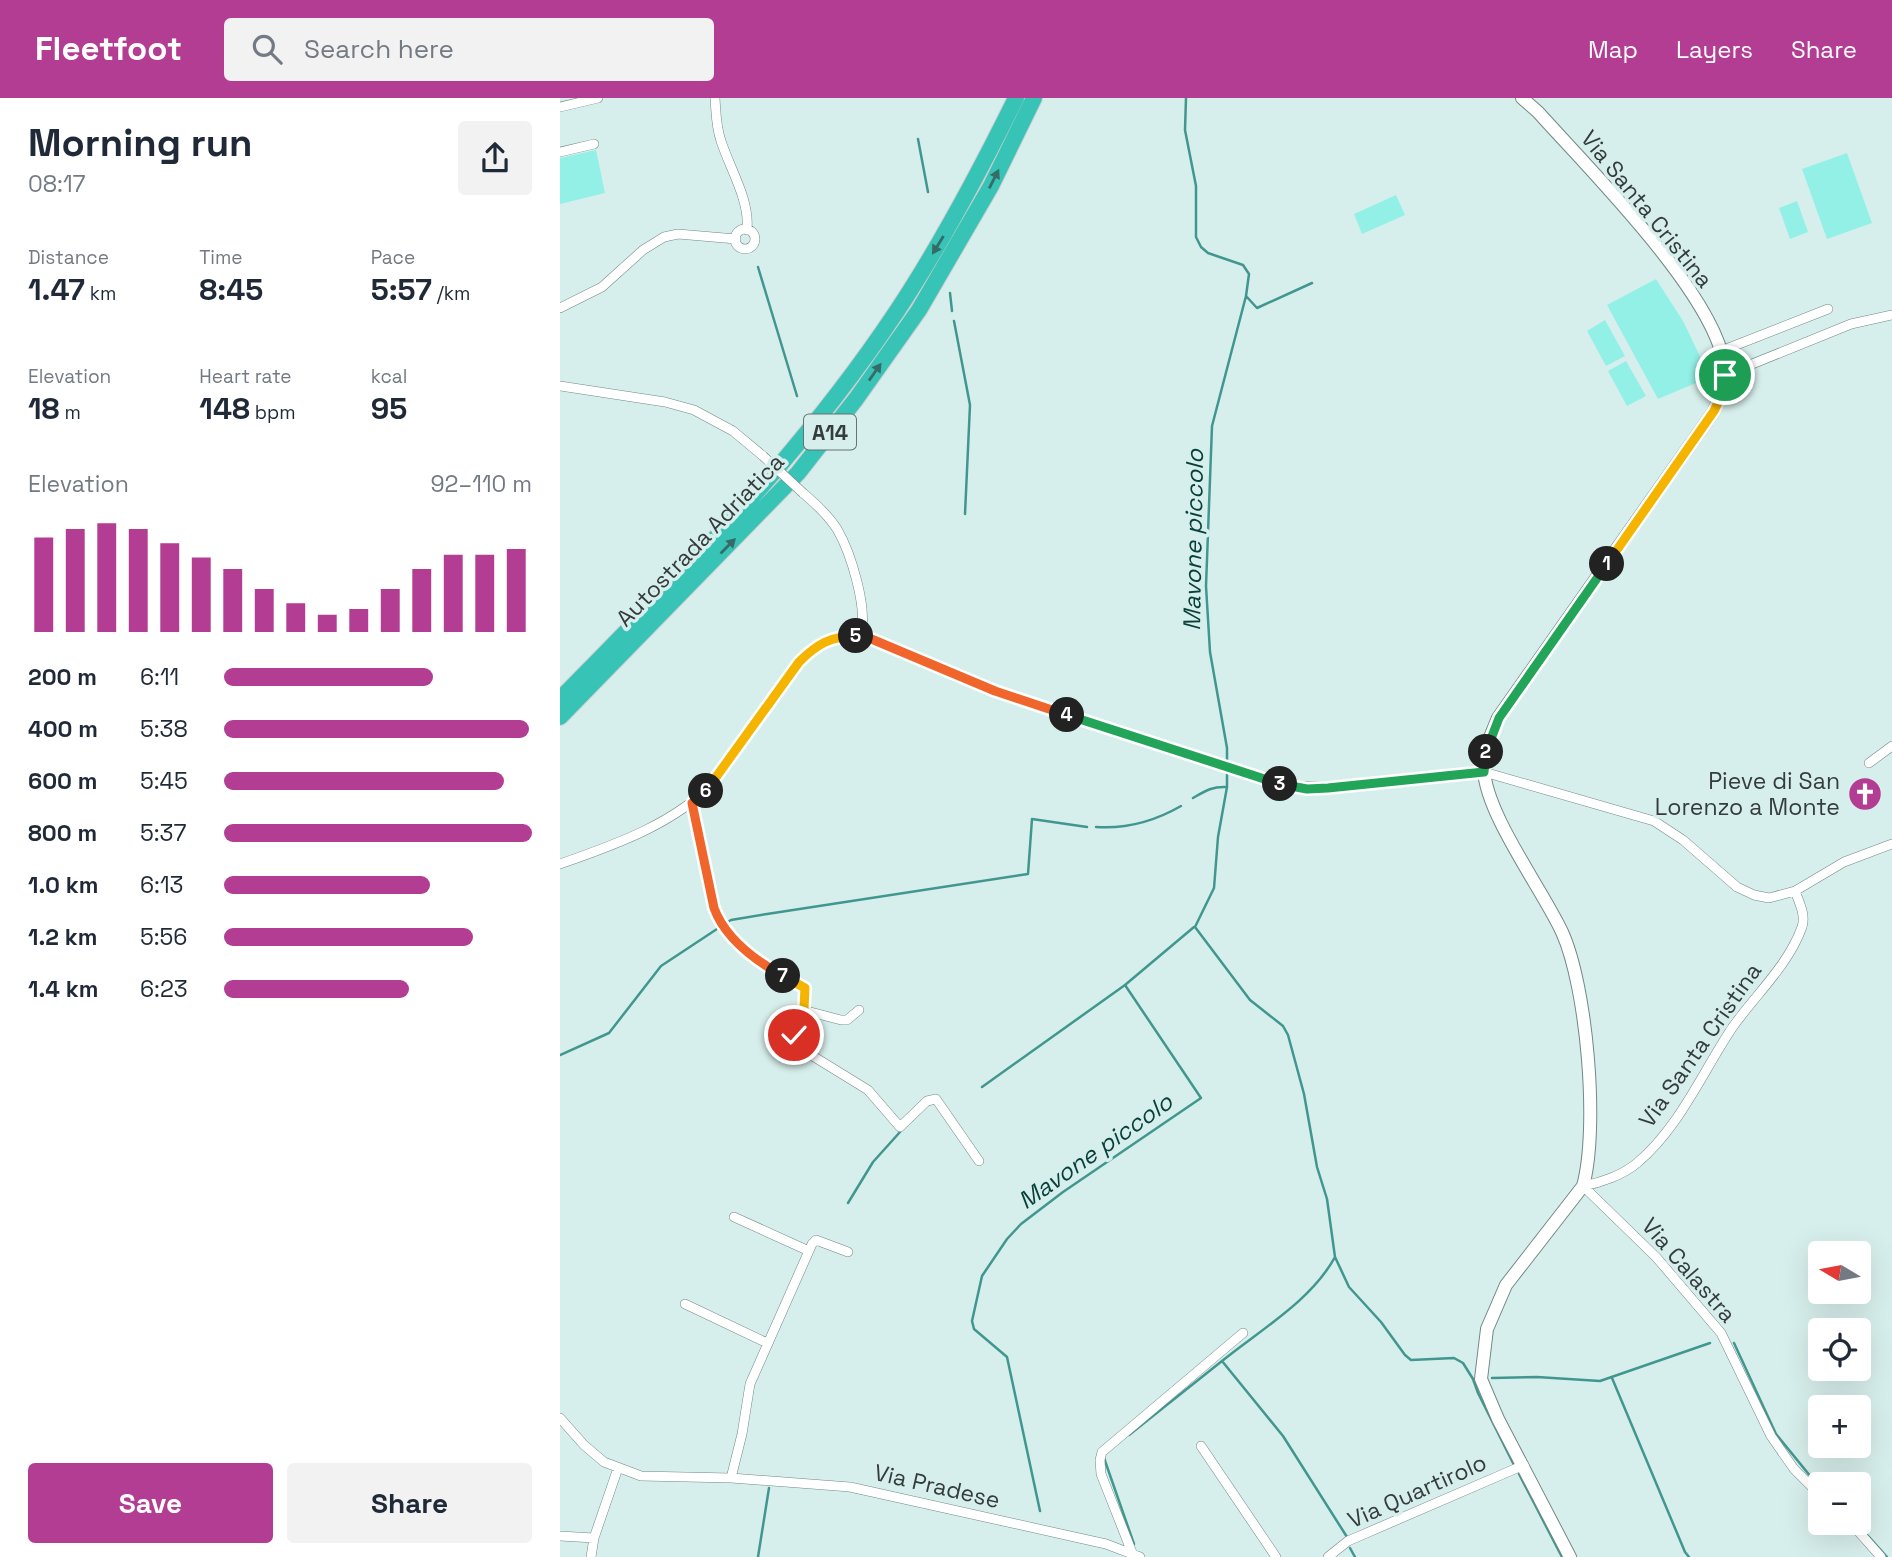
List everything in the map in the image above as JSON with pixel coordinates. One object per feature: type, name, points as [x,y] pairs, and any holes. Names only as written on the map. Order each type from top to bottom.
[{"type":"highway","name":"Autostrada Adriatica","points":[[560,699],[672,586],[750,499],[831,402],[897,312],[963,204],[1016,98]]},
{"type":"highway","name":"Autostrada Adriatica","points":[[560,717],[782,490],[856,399],[919,310],[991,186],[1034,98]]},
{"type":"street","points":[[560,107],[598,98]]},
{"type":"street","points":[[715,98],[716,122],[721,142],[746,208],[747,230],[755,238],[752,247],[741,248],[736,239]]},
{"type":"street","name":"Via Santa Cristina","points":[[1522,98],[1538,112],[1643,230],[1686,285],[1710,324],[1721,351],[1725,375],[1723,392],[1703,430],[1499,718],[1488,743],[1484,772],[1486,787],[1497,813],[1562,933],[1573,963],[1587,1048],[1590,1095],[1587,1171],[1583,1186],[1506,1285],[1487,1329],[1481,1379],[1570,1557]]},
{"type":"street","points":[[560,152],[594,144]]},
{"type":"street","points":[[736,239],[741,231],[747,230]]},
{"type":"street","points":[[560,308],[602,287],[643,250],[664,237],[693,234],[736,239]]},
{"type":"street","points":[[1721,351],[1828,309]]},
{"type":"street","points":[[1725,375],[1852,324],[1892,315]]},
{"type":"street","points":[[560,386],[665,402],[694,410],[733,431],[763,456],[824,511],[838,531],[863,609],[860,636]]},
{"type":"street","points":[[560,864],[648,828],[692,803],[715,781],[785,680],[814,646],[841,636],[860,636],[995,691],[1287,786],[1307,789],[1484,772],[1654,821],[1683,840],[1737,887],[1769,898],[1795,891],[1852,858],[1892,844]]},
{"type":"street","points":[[1869,763],[1892,747]]},
{"type":"street","points":[[692,803],[719,921],[762,964],[805,988],[803,1010],[794,1030],[796,1043],[868,1090],[900,1127],[927,1101],[936,1099],[979,1161]]},
{"type":"street","points":[[1878,851],[1892,855]]},
{"type":"street","name":"Via Santa Cristina","points":[[1583,1186],[1635,1165],[1656,1144],[1689,1099],[1733,1027],[1789,954],[1803,924],[1802,909],[1795,891]]},
{"type":"street","points":[[803,1010],[841,1020],[847,1020],[859,1010]]},
{"type":"street","name":"Via Calastra","points":[[1583,1186],[1656,1257],[1721,1333],[1771,1436],[1794,1469],[1808,1483]]},
{"type":"street","points":[[734,1217],[808,1251]]},
{"type":"street","points":[[731,1478],[750,1384],[808,1251],[816,1240],[848,1252]]},
{"type":"street","points":[[685,1304],[767,1343]]},
{"type":"street","name":"Via Pradese","points":[[1135,1556],[1101,1474],[1102,1452],[1243,1333]]},
{"type":"street","name":"Via Pradese","points":[[560,1418],[604,1462],[640,1476],[731,1478],[850,1487],[1106,1544],[1135,1556]]},
{"type":"street","points":[[1201,1446],[1276,1557]]},
{"type":"street","name":"Via Quartirolo","points":[[1328,1557],[1348,1541],[1524,1465]]},
{"type":"street","points":[[591,1557],[594,1538],[618,1468]]},
{"type":"street","points":[[1862,1535],[1881,1557]]},
{"type":"street","points":[[560,1536],[594,1538]]},
{"type":"shaded area","points":[[596,150],[605,193],[560,204],[560,158]]},
{"type":"shaded area","points":[[1847,153],[1872,223],[1827,239],[1802,169]]},
{"type":"shaded area","points":[[1396,195],[1405,215],[1362,234],[1354,214]]},
{"type":"shaded area","points":[[1797,201],[1808,232],[1790,239],[1779,208]]},
{"type":"shaded area","points":[[1656,279],[1683,321],[1710,377],[1658,399],[1607,305]]},
{"type":"shaded area","points":[[1605,320],[1625,356],[1606,366],[1587,331]]},
{"type":"shaded area","points":[[1626,361],[1646,396],[1627,406],[1608,371]]},
{"type":"waterway","name":"Mavone piccolo","points":[[1186,98],[1185,130],[1196,186],[1196,237],[1208,253],[1243,265],[1249,274],[1246,296],[1212,426],[1206,586],[1210,652],[1227,748],[1227,763]]},
{"type":"waterway","name":"Mavone piccolo","points":[[918,139],[928,192]]},
{"type":"waterway","name":"Mavone piccolo","points":[[758,267],[797,396]]},
{"type":"waterway","name":"Mavone piccolo","points":[[1246,296],[1257,308],[1312,283]]},
{"type":"waterway","name":"Mavone piccolo","points":[[950,293],[952,311]]},
{"type":"waterway","name":"Mavone piccolo","points":[[954,321],[970,405],[965,514]]},
{"type":"waterway","name":"Mavone piccolo","points":[[1227,770],[1214,888],[1195,927],[1250,1000],[1283,1026],[1288,1035],[1304,1094],[1317,1167],[1327,1199],[1335,1257],[1349,1287],[1411,1360],[1454,1358],[1463,1363],[1514,1465]]},
{"type":"waterway","name":"Mavone piccolo","points":[[1193,798],[1213,788],[1227,787]]},
{"type":"waterway","name":"Mavone piccolo","points":[[1096,827],[1140,823],[1181,806]]},
{"type":"waterway","name":"Mavone piccolo","points":[[726,923],[767,914],[1028,874],[1032,819],[1087,827]]},
{"type":"waterway","name":"Mavone piccolo","points":[[560,1055],[609,1033],[661,966],[720,927]]},
{"type":"waterway","name":"Mavone piccolo","points":[[1040,1511],[1007,1357],[974,1329],[972,1321],[982,1276],[1007,1239],[1021,1224],[1063,1192],[1201,1098],[1125,985],[1194,927]]},
{"type":"waterway","name":"Mavone piccolo","points":[[982,1087],[1125,985]]},
{"type":"waterway","name":"Mavone piccolo","points":[[848,1203],[873,1162],[900,1132]]},
{"type":"waterway","name":"Mavone piccolo","points":[[1335,1257],[1325,1273],[1299,1301],[1222,1361],[1283,1436],[1347,1537]]},
{"type":"waterway","points":[[1492,1378],[1537,1377],[1600,1381],[1710,1343]]},
{"type":"waterway","points":[[1734,1343],[1776,1434],[1808,1473]]},
{"type":"waterway","name":"Mavone piccolo","points":[[1129,1435],[1222,1361]]},
{"type":"waterway","points":[[1612,1378],[1689,1557]]},
{"type":"waterway","name":"Mavone piccolo","points":[[1104,1458],[1134,1544]]},
{"type":"waterway","name":"Mavone piccolo","points":[[1519,1474],[1562,1557]]},
{"type":"waterway","name":"Mavone piccolo","points":[[758,1557],[769,1488]]},
{"type":"waterway","points":[[1867,1535],[1887,1557]]},
{"type":"waterway","name":"Mavone piccolo","points":[[1350,1548],[1355,1557]]},
{"type":"place","name":"Pieve di San Lorenzo a Monte","points":[[1865,794]]},
{"type":"route","points":[[794,1035],[804,1008],[805,988],[762,964],[719,921],[692,803],[715,781],[760,714],[814,646],[841,636],[869,638],[995,691],[1287,786],[1328,788],[1484,772],[1488,743],[1499,718],[1703,430],[1723,392],[1725,375]]}]
